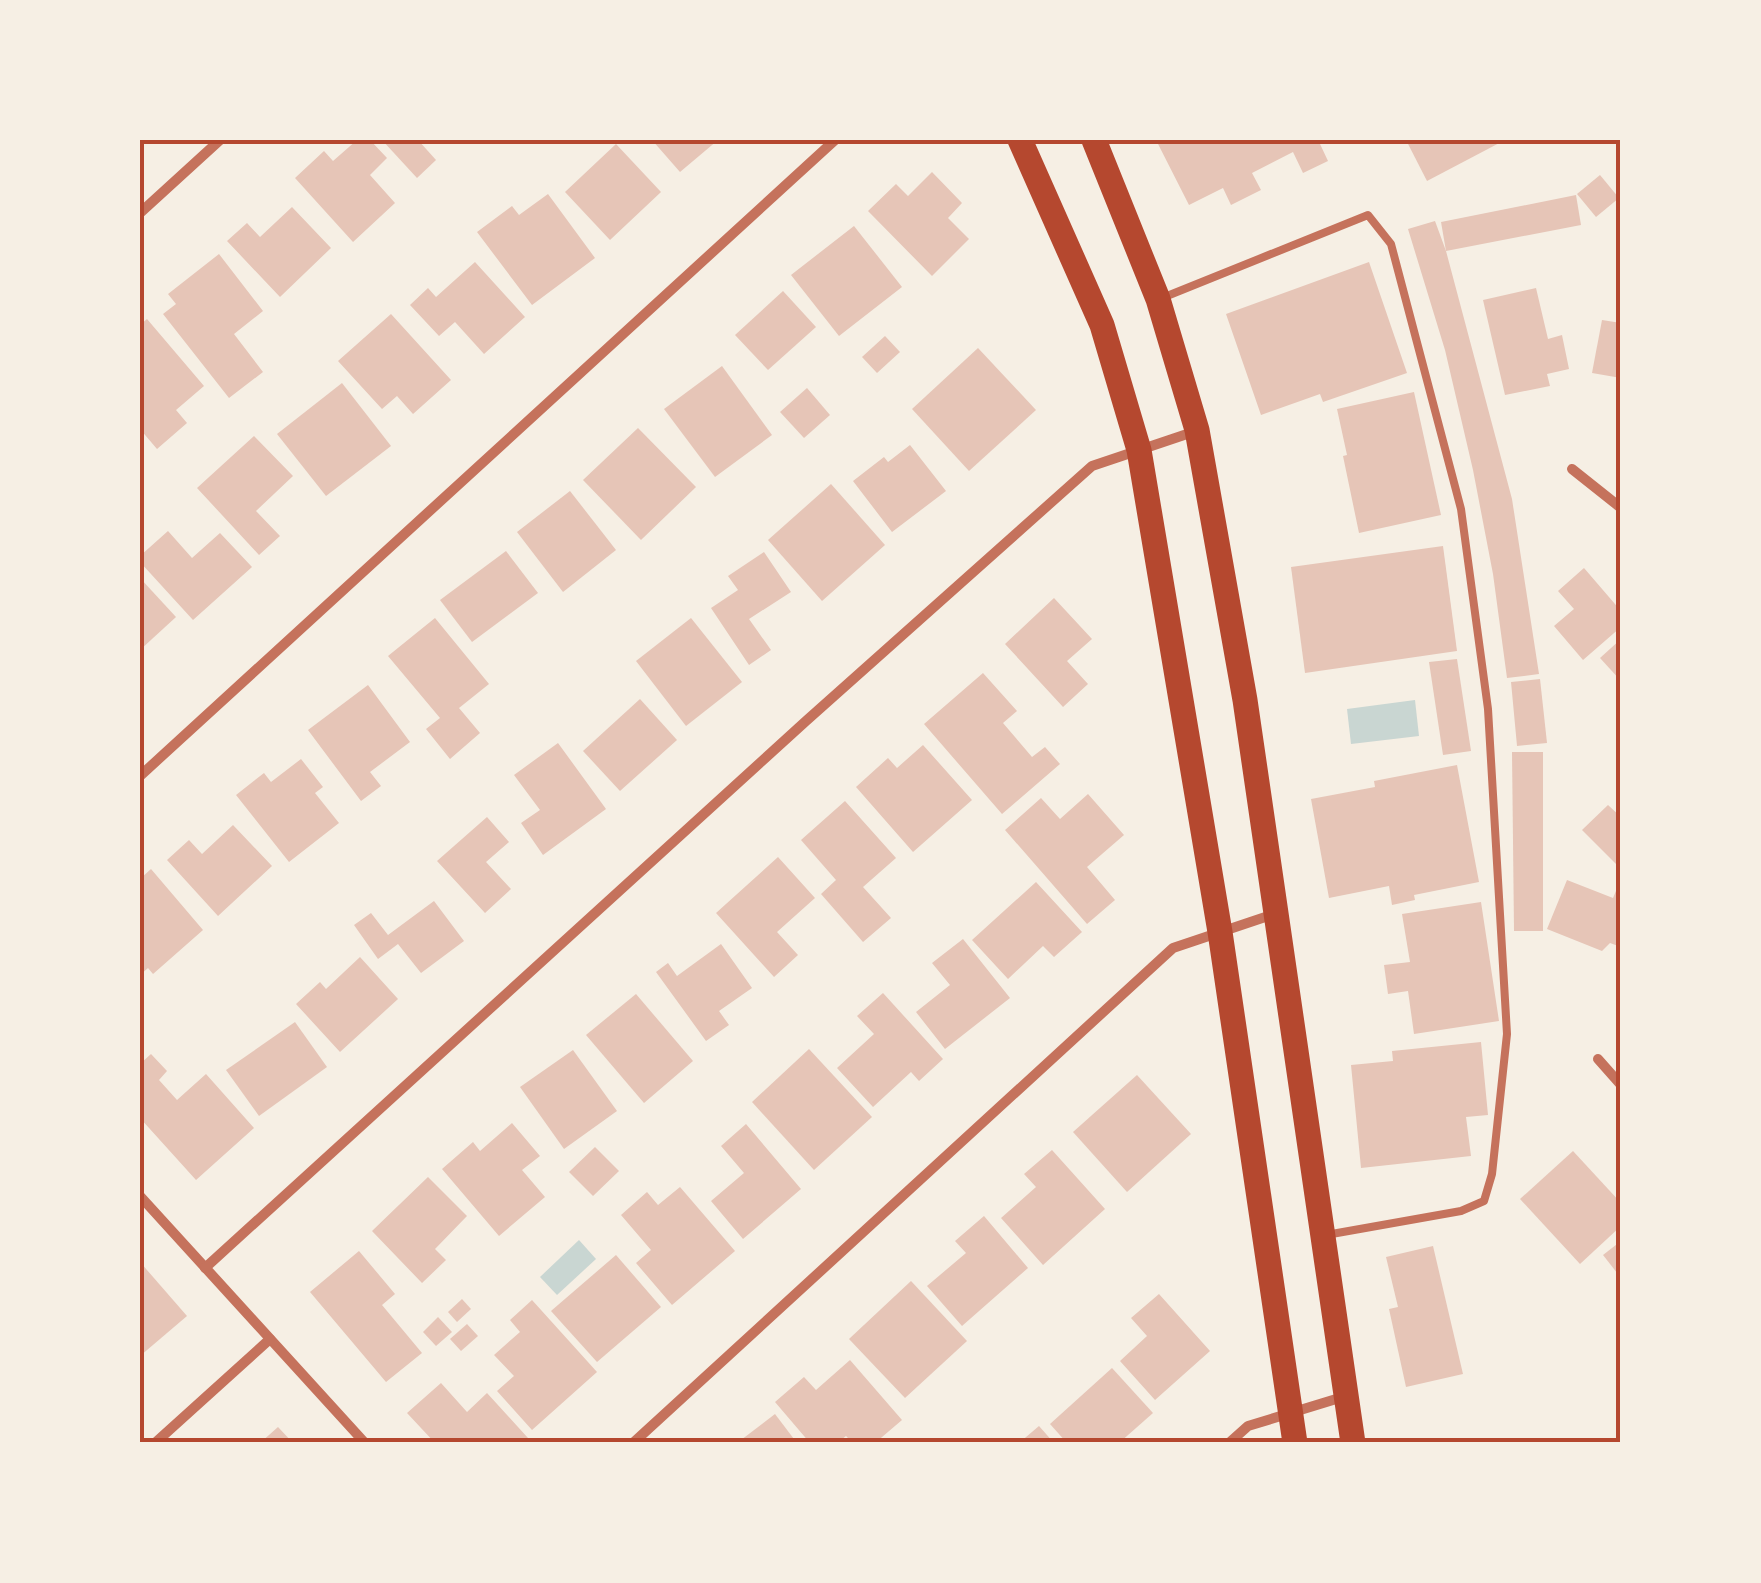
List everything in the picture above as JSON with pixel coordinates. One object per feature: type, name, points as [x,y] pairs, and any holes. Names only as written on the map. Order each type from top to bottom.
[{"type":"main road","points":[[1020,140],[1102,325],[1140,450],[1220,932],[1294,1443]]},
{"type":"main road","points":[[1094,140],[1158,299],[1197,430],[1278,912],[1353,1443]]},
{"type":"street","points":[[140,213],[220,140]]},
{"type":"street","points":[[140,776],[834,140]]},
{"type":"street","points":[[205,1268],[1092,466],[1197,430]]},
{"type":"street","points":[[1572,469],[1621,508]]},
{"type":"street","points":[[633,1443],[1173,948],[1278,912]]},
{"type":"street","points":[[1598,1059],[1621,1085]]},
{"type":"street","points":[[140,1196],[365,1443]]},
{"type":"street","points":[[155,1443],[270,1339]]},
{"type":"street","points":[[1229,1443],[1248,1426],[1347,1396]]},
{"type":"lane","points":[[1158,299],[1368,216],[1391,244],[1462,510],[1488,709],[1507,1034],[1492,1174],[1484,1200],[1461,1210],[1324,1235]]},
{"type":"shaded area","points":[[1415,700],[1419,736],[1351,744],[1347,709]]},
{"type":"shaded area","points":[[579,1240],[596,1259],[557,1295],[540,1277]]},
{"type":"building","points":[[357,140],[370,140],[387,158],[370,175],[395,203],[353,242],[295,178],[324,151],[333,161]]},
{"type":"building","points":[[382,140],[418,140],[436,160],[417,178]]},
{"type":"building","points":[[652,140],[718,140],[680,172]]},
{"type":"building","points":[[1156,140],[1329,140],[1320,144],[1328,161],[1303,173],[1293,152],[1252,173],[1261,190],[1231,205],[1223,188],[1189,205]]},
{"type":"building","points":[[1406,140],[1505,140],[1427,181]]},
{"type":"building","points":[[616,144],[661,192],[610,240],[565,192]]},
{"type":"building","points":[[932,172],[962,203],[948,218],[969,239],[932,276],[868,211],[896,184],[908,196]]},
{"type":"building","points":[[1600,175],[1619,198],[1596,217],[1577,194]]},
{"type":"building","points":[[548,194],[595,258],[532,305],[477,232],[512,206],[519,215]]},
{"type":"building","points":[[1576,195],[1581,225],[1446,251],[1441,222]]},
{"type":"building","points":[[292,207],[331,248],[280,297],[227,241],[247,223],[260,237]]},
{"type":"building","points":[[1435,221],[1512,499],[1539,674],[1507,678],[1473,470],[1445,350],[1408,229]]},
{"type":"building","points":[[854,226],[902,287],[839,336],[791,275]]},
{"type":"building","points":[[219,254],[263,311],[234,334],[263,372],[229,398],[163,314],[176,304],[168,294]]},
{"type":"building","points":[[475,262],[525,317],[484,354],[455,322],[439,336],[410,305],[428,288],[436,297]]},
{"type":"building","points":[[1369,262],[1407,373],[1323,402],[1320,394],[1261,415],[1226,314]]},
{"type":"building","points":[[1536,288],[1548,339],[1562,335],[1569,369],[1547,374],[1550,386],[1505,395],[1483,300]]},
{"type":"building","points":[[783,291],[816,327],[768,370],[735,335]]},
{"type":"building","points":[[391,314],[451,380],[413,414],[397,396],[382,409],[338,361]]},
{"type":"building","points":[[147,319],[204,386],[176,410],[187,423],[157,449],[140,429],[140,325]]},
{"type":"building","points":[[1602,320],[1621,323],[1621,378],[1592,373]]},
{"type":"building","points":[[885,336],[900,352],[877,373],[862,357]]},
{"type":"building","points":[[978,348],[1036,410],[969,471],[912,409]]},
{"type":"building","points":[[722,366],[772,435],[715,477],[664,409]]},
{"type":"building","points":[[342,383],[391,446],[326,496],[277,434]]},
{"type":"building","points":[[807,388],[830,415],[804,438],[780,412]]},
{"type":"building","points":[[1414,392],[1441,515],[1359,533],[1337,409]]},
{"type":"building","points":[[638,428],[696,487],[641,540],[583,480]]},
{"type":"building","points":[[254,436],[293,476],[256,511],[280,536],[259,555],[197,488]]},
{"type":"building","points":[[910,445],[946,491],[892,532],[853,481],[884,457],[888,462]]},
{"type":"building","points":[[831,484],[885,545],[822,601],[768,540]]},
{"type":"building","points":[[570,491],[616,550],[563,592],[517,532]]},
{"type":"building","points":[[168,531],[192,558],[220,533],[252,567],[193,620],[140,562],[140,556]]},
{"type":"building","points":[[1443,546],[1457,651],[1305,673],[1291,567]]},
{"type":"building","points":[[506,551],[538,593],[472,642],[440,600]]},
{"type":"building","points":[[764,552],[791,592],[749,619],[771,650],[749,665],[711,608],[738,590],[728,576]]},
{"type":"building","points":[[1584,568],[1621,611],[1621,627],[1583,660],[1554,626],[1574,609],[1558,591]]},
{"type":"building","points":[[140,578],[176,617],[140,650]]},
{"type":"building","points":[[1054,598],[1092,639],[1067,661],[1088,684],[1063,707],[1005,644]]},
{"type":"building","points":[[435,618],[489,684],[459,708],[480,733],[450,759],[426,729],[440,718],[388,656]]},
{"type":"building","points":[[691,618],[742,682],[686,726],[636,661]]},
{"type":"building","points":[[1621,639],[1621,681],[1600,658]]},
{"type":"building","points":[[1457,659],[1471,751],[1443,755],[1429,662]]},
{"type":"building","points":[[983,673],[1017,711],[1003,723],[1032,757],[1045,747],[1060,764],[1002,814],[924,724]]},
{"type":"building","points":[[1540,679],[1547,743],[1517,746],[1511,682]]},
{"type":"building","points":[[368,685],[410,742],[370,772],[381,786],[361,801],[308,730]]},
{"type":"building","points":[[640,699],[677,740],[620,791],[583,751]]},
{"type":"building","points":[[558,743],[606,809],[543,855],[521,823],[540,810],[514,775]]},
{"type":"building","points":[[923,745],[972,800],[913,852],[856,787],[888,758],[897,768]]},
{"type":"building","points":[[1512,752],[1543,752],[1543,931],[1514,931]]},
{"type":"building","points":[[301,759],[323,787],[315,793],[339,823],[289,862],[236,795],[264,773],[271,782]]},
{"type":"building","points":[[1457,765],[1479,882],[1414,895],[1415,900],[1392,905],[1389,886],[1329,898],[1311,799],[1375,787],[1374,781]]},
{"type":"building","points":[[1088,794],[1124,835],[1087,867],[1115,900],[1087,924],[1005,830],[1041,798],[1060,819]]},
{"type":"building","points":[[845,801],[896,858],[863,887],[891,918],[863,942],[821,894],[836,880],[801,840]]},
{"type":"building","points":[[1608,805],[1621,817],[1621,869],[1582,830]]},
{"type":"building","points":[[487,817],[509,842],[486,862],[511,889],[485,913],[437,861]]},
{"type":"building","points":[[233,825],[272,866],[218,916],[167,860],[189,840],[202,854]]},
{"type":"building","points":[[778,857],[815,898],[777,932],[798,955],[774,977],[716,913]]},
{"type":"building","points":[[151,869],[203,930],[153,974],[148,968],[140,975],[140,879]]},
{"type":"building","points":[[1621,879],[1621,947],[1610,943],[1602,951],[1547,929],[1567,880],[1613,898]]},
{"type":"building","points":[[1036,882],[1082,932],[1054,957],[1043,946],[1008,979],[972,940]]},
{"type":"building","points":[[434,901],[464,941],[421,973],[398,944],[378,959],[354,925],[371,913],[388,935]]},
{"type":"building","points":[[1481,902],[1499,1021],[1414,1034],[1408,991],[1388,994],[1384,965],[1410,962],[1402,914]]},
{"type":"building","points":[[963,939],[1010,998],[945,1049],[916,1012],[950,985],[932,963]]},
{"type":"building","points":[[721,944],[752,988],[719,1011],[729,1025],[706,1041],[656,972],[668,963],[677,976]]},
{"type":"building","points":[[360,957],[398,999],[340,1052],[296,1004],[320,982],[326,989]]},
{"type":"building","points":[[883,993],[943,1059],[919,1081],[911,1072],[873,1107],[837,1068],[874,1034],[857,1016]]},
{"type":"building","points":[[636,994],[693,1061],[644,1103],[586,1035]]},
{"type":"building","points":[[295,1022],[327,1067],[259,1116],[226,1070]]},
{"type":"building","points":[[1481,1042],[1488,1115],[1466,1117],[1471,1156],[1361,1168],[1351,1065],[1393,1061],[1392,1051]]},
{"type":"building","points":[[809,1049],[872,1117],[814,1170],[752,1102]]},
{"type":"building","points":[[573,1050],[617,1111],[564,1149],[520,1087]]},
{"type":"building","points":[[151,1054],[167,1071],[159,1080],[177,1100],[206,1074],[254,1128],[196,1180],[140,1118],[140,1064]]},
{"type":"building","points":[[1137,1075],[1191,1134],[1127,1192],[1073,1132]]},
{"type":"building","points":[[512,1123],[540,1156],[522,1170],[545,1197],[499,1236],[442,1169],[473,1142],[480,1151]]},
{"type":"building","points":[[746,1124],[801,1189],[743,1239],[711,1201],[744,1173],[721,1146]]},
{"type":"building","points":[[595,1147],[619,1171],[593,1196],[569,1172]]},
{"type":"building","points":[[1052,1150],[1105,1209],[1043,1265],[1001,1218],[1036,1187],[1024,1174]]},
{"type":"building","points":[[1573,1151],[1621,1203],[1621,1226],[1580,1264],[1520,1199]]},
{"type":"building","points":[[428,1177],[467,1216],[435,1249],[446,1260],[422,1283],[372,1231]]},
{"type":"building","points":[[680,1187],[735,1251],[672,1305],[636,1263],[651,1250],[621,1215],[647,1192],[658,1205]]},
{"type":"building","points":[[984,1216],[1028,1268],[962,1326],[927,1286],[966,1253],[955,1241]]},
{"type":"building","points":[[1621,1241],[1621,1278],[1603,1255]]},
{"type":"building","points":[[1433,1246],[1463,1374],[1406,1387],[1389,1309],[1398,1307],[1386,1257]]},
{"type":"building","points":[[359,1251],[395,1294],[382,1305],[422,1353],[386,1382],[310,1292]]},
{"type":"building","points":[[616,1255],[661,1307],[597,1362],[551,1311]]},
{"type":"building","points":[[140,1262],[187,1316],[140,1356]]},
{"type":"building","points":[[911,1281],[967,1341],[905,1398],[849,1339]]},
{"type":"building","points":[[1159,1294],[1210,1351],[1155,1400],[1120,1361],[1147,1336],[1131,1318]]},
{"type":"building","points":[[462,1299],[471,1309],[457,1322],[448,1312]]},
{"type":"building","points":[[532,1300],[597,1372],[532,1430],[497,1391],[514,1376],[494,1355],[520,1332],[510,1320]]},
{"type":"building","points":[[438,1317],[452,1332],[436,1346],[423,1332]]},
{"type":"building","points":[[467,1324],[478,1336],[461,1351],[450,1339]]},
{"type":"building","points":[[850,1360],[902,1420],[875,1443],[853,1443],[846,1436],[837,1443],[810,1443],[775,1402],[804,1377],[816,1390]]},
{"type":"building","points":[[1112,1368],[1153,1413],[1119,1443],[1067,1443],[1050,1424]]},
{"type":"building","points":[[441,1383],[467,1412],[487,1393],[528,1438],[523,1443],[435,1443],[407,1413]]},
{"type":"building","points":[[775,1414],[797,1443],[737,1443]]},
{"type":"building","points":[[1039,1426],[1054,1443],[1019,1443]]},
{"type":"building","points":[[278,1427],[293,1443],[260,1443]]}]
